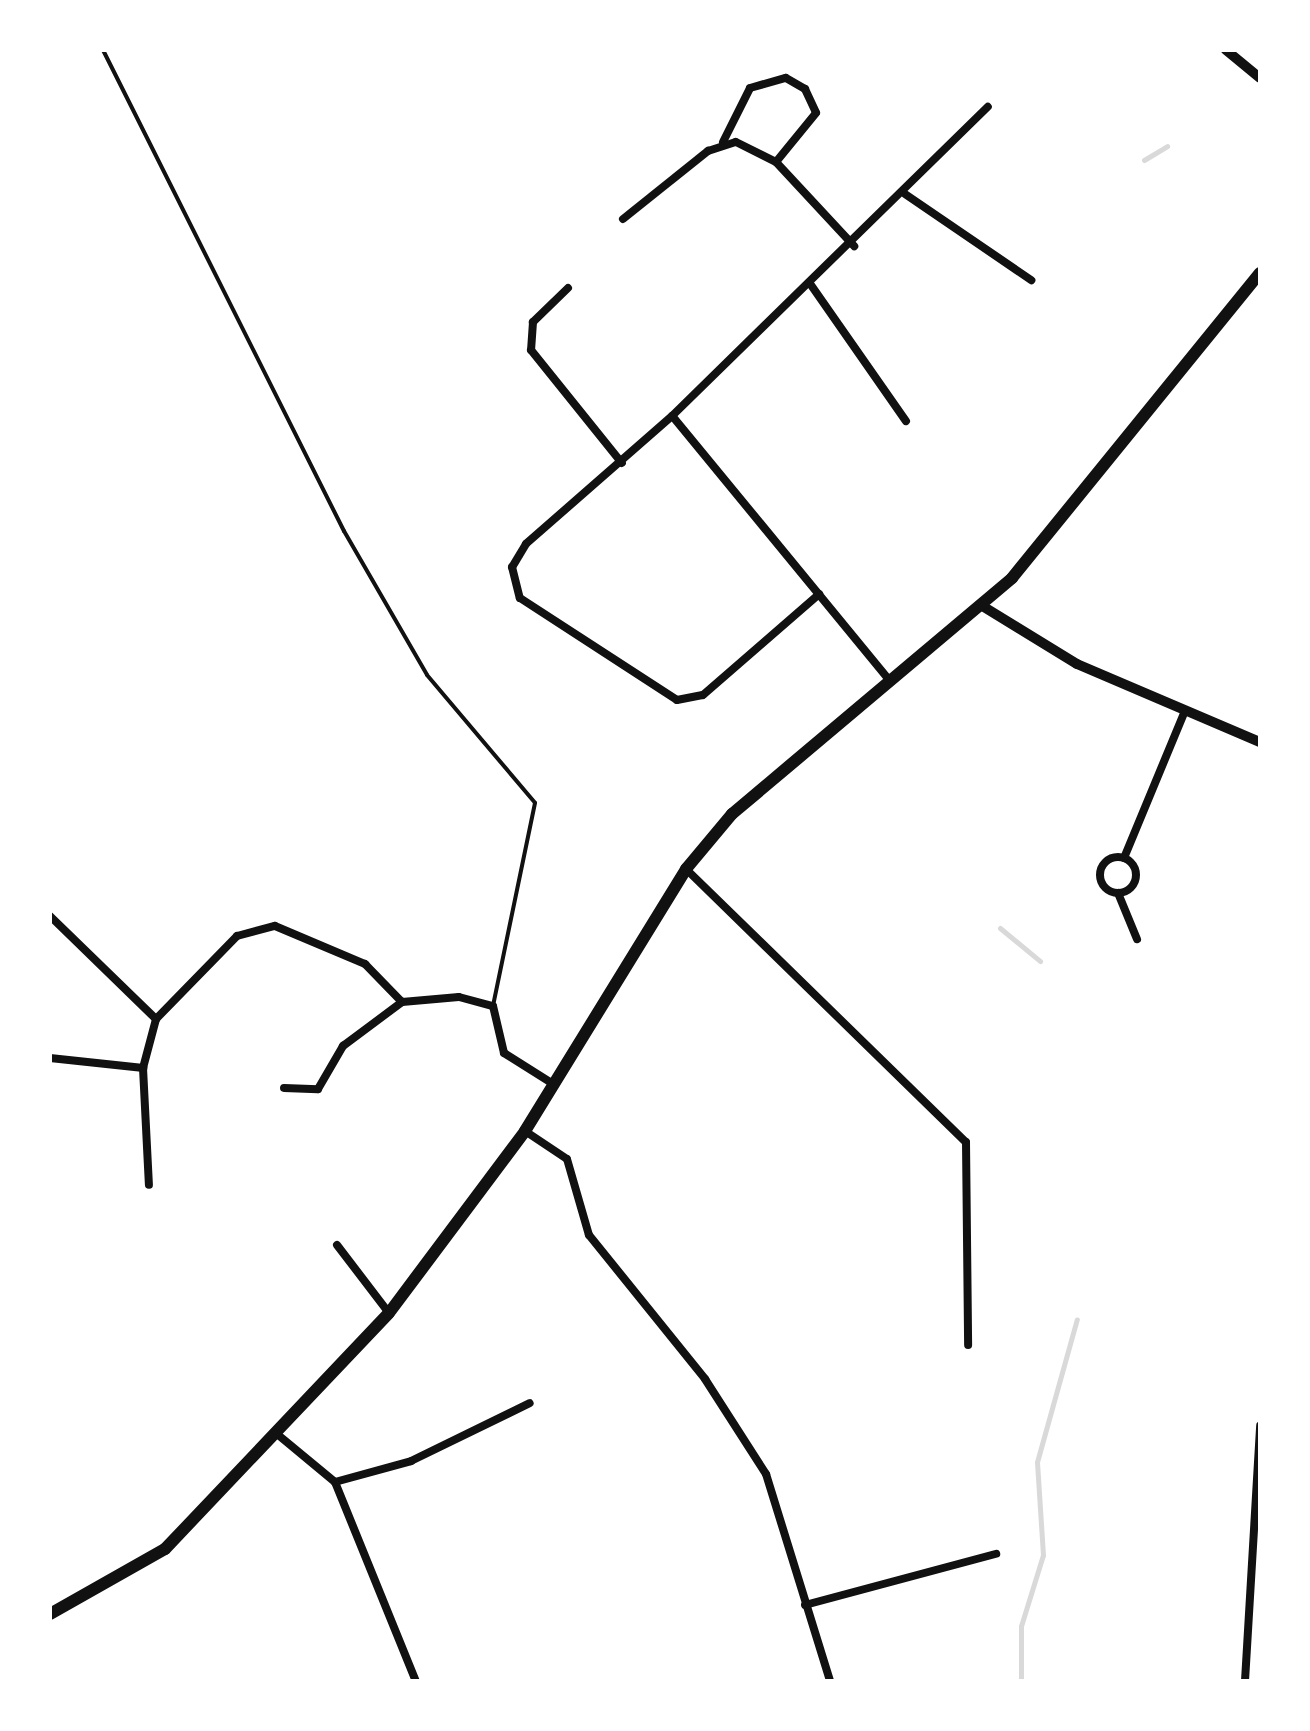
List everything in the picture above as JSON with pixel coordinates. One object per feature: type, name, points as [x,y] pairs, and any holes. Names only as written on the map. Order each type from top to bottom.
[{"type":"highway","points":[[50,1614],[166,1548],[389,1313],[525,1131],[686,868],[732,814],[984,607],[1260,273]]},
{"type":"street","points":[[1226,50],[1260,78]]},
{"type":"street","points":[[623,219],[723,142],[750,88],[786,78],[805,89],[816,114],[776,162]]},
{"type":"street","points":[[819,594],[704,695],[668,698],[528,605],[513,580],[526,544],[622,463],[854,246],[988,107]]},
{"type":"street","points":[[723,142],[776,162],[854,246]]},
{"type":"street","points":[[905,194],[1031,280]]},
{"type":"street","points":[[811,286],[906,421]]},
{"type":"street","points":[[568,288],[533,322],[531,350],[622,463]]},
{"type":"street","points":[[672,416],[892,683]]},
{"type":"street","points":[[984,607],[1034,642],[1184,712],[1260,742]]},
{"type":"street","points":[[1137,939],[1118,893],[1100,874],[1124,858],[1184,712]]},
{"type":"street","points":[[1118,893],[1135,880],[1124,858]]},
{"type":"street","points":[[686,868],[966,1142],[968,1345]]},
{"type":"street","points":[[50,916],[156,1019]]},
{"type":"street","points":[[150,1185],[143,1068],[156,1019],[237,936],[274,926],[365,964],[402,1002]]},
{"type":"street","points":[[284,1088],[318,1089],[343,1046],[402,1002],[459,997],[493,1006],[504,1053],[553,1084]]},
{"type":"street","points":[[50,1058],[143,1068]]},
{"type":"street","points":[[525,1131],[567,1159],[590,1235],[751,1447],[779,1502],[805,1605],[830,1681]]},
{"type":"street","points":[[337,1245],[389,1313]]},
{"type":"street","points":[[336,1482],[411,1461],[530,1403]]},
{"type":"street","points":[[1245,1681],[1260,1425]]},
{"type":"street","points":[[277,1434],[336,1482],[416,1681]]},
{"type":"street","points":[[805,1605],[996,1554]]},
{"type":"lane","points":[[103,50],[227,313],[348,538],[427,675],[535,803],[493,1006]]},
{"type":"waterway","points":[[1144,160],[1167,146]]},
{"type":"waterway","points":[[1000,928],[1040,961]]},
{"type":"waterway","points":[[1021,1681],[1021,1626],[1043,1555],[1037,1462],[1077,1319]]}]
